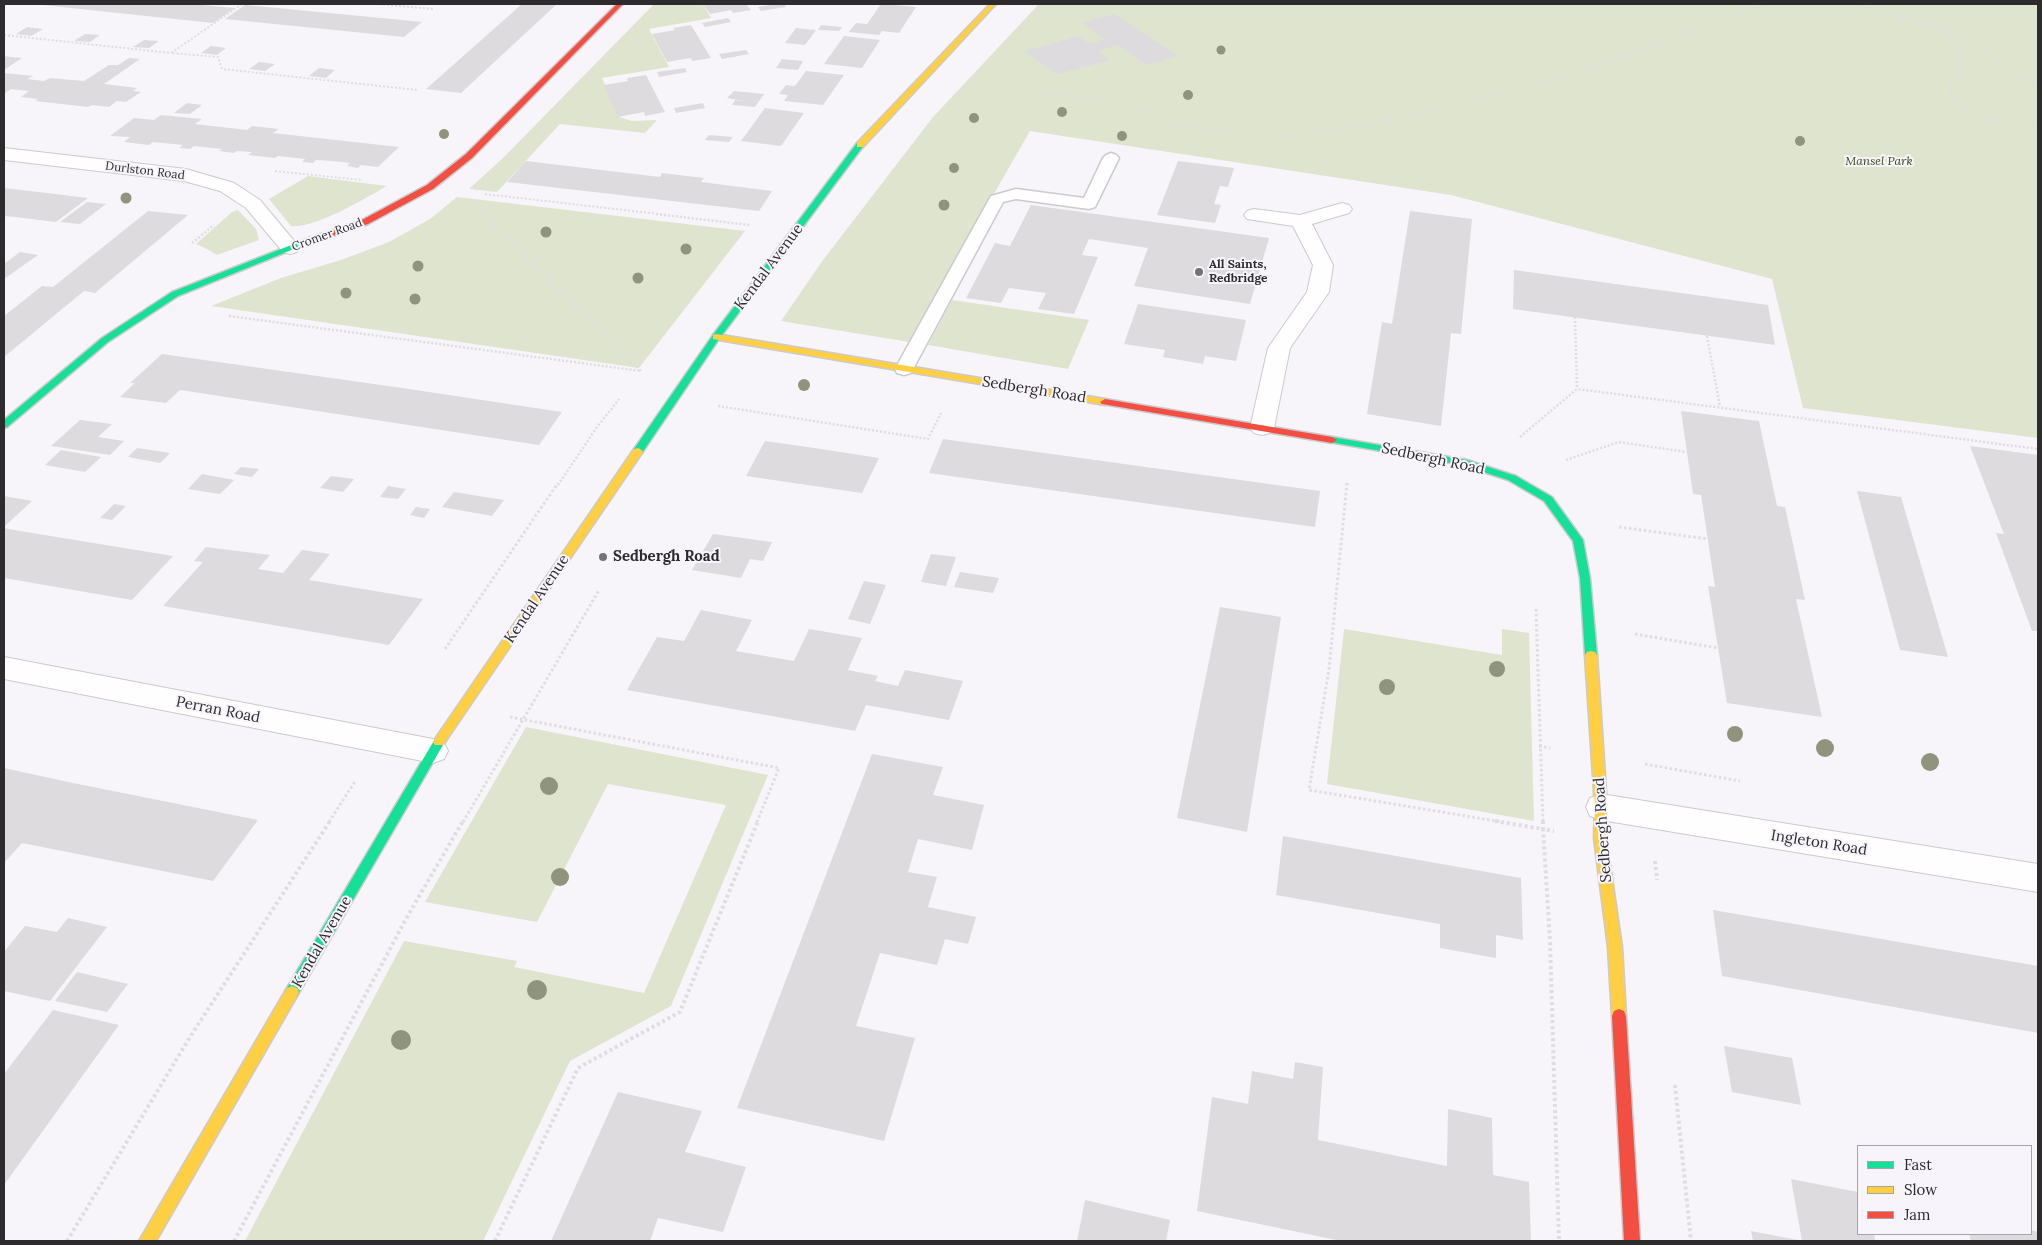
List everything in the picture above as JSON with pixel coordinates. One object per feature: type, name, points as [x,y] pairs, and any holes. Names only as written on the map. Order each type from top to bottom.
[{"type":"street","name":"Cromer Road","points":[[4,425],[105,340],[175,294],[290,248],[365,222],[430,187],[469,156],[620,4]]},
{"type":"street","name":"Kendal Avenue","points":[[147,1241],[433,752],[716,338],[863,141],[993,4]]},
{"type":"street","name":"Durlston Road","points":[[4,154],[186,175],[227,187],[253,204],[290,248]]},
{"type":"street","points":[[1254,215],[1301,221],[1342,209]]},
{"type":"street","points":[[1262,428],[1280,348],[1318,292],[1320,283],[1323,265],[1301,221]]},
{"type":"street","name":"Sedbergh Road","points":[[716,338],[1463,462],[1512,478],[1548,499],[1578,540],[1585,578],[1600,807],[1600,838],[1615,947],[1632,1241]]},
{"type":"street","name":"Perran Road","points":[[4,668],[433,752]]},
{"type":"street","name":"Ingleton Road","points":[[1600,807],[2038,878]]},
{"type":"lane","points":[[904,369],[997,199],[1016,194],[1089,204],[1111,158]]},
{"type":"path","points":[[171,53],[242,4]]},
{"type":"path","points":[[375,4],[433,10]]},
{"type":"path","points":[[969,84],[1062,94],[1122,104],[1152,112],[1172,123],[1231,134],[1291,135],[1362,125],[1441,108],[1571,75],[1766,4]]},
{"type":"path","points":[[1859,4],[1940,29],[1982,47],[2007,62],[2038,88]]},
{"type":"path","points":[[1940,29],[1958,49],[1964,60],[1962,72],[1954,82],[1950,94],[1955,104],[1966,112],[1995,120],[2023,123],[2038,122]]},
{"type":"path","points":[[4,35],[218,57],[222,69],[417,90]]},
{"type":"path","points":[[430,187],[755,226]]},
{"type":"path","points":[[157,306],[641,371],[458,191]]},
{"type":"path","points":[[188,247],[217,222]]},
{"type":"path","points":[[1575,317],[1577,389]]},
{"type":"path","points":[[1707,336],[1720,407]]},
{"type":"path","points":[[718,401],[715,405],[928,439],[958,378]]},
{"type":"path","points":[[1518,440],[1577,389],[2038,449]]},
{"type":"path","points":[[1558,462],[1618,442],[1686,452]]},
{"type":"path","points":[[1350,443],[1329,669],[1309,790],[1543,829]]},
{"type":"path","points":[[1615,526],[1708,539]]},
{"type":"path","points":[[234,1241],[407,917],[602,585]]},
{"type":"path","points":[[1536,609],[1538,746],[1550,941],[1559,1241]]},
{"type":"path","points":[[1633,634],[1718,648]]},
{"type":"path","points":[[464,707],[779,768],[680,1012],[578,1068],[495,1241]]},
{"type":"green space","points":[[654,4],[703,4],[711,18],[649,29],[669,67],[602,78],[619,117],[632,121],[657,120],[645,133],[560,124],[497,192],[469,189],[503,158]]},
{"type":"green space","name":"Mansel Park","points":[[1039,4],[2038,4],[2038,438],[1803,408],[1772,279],[1451,195],[1030,131],[909,342],[781,321],[823,260],[933,117]]},
{"type":"green space","points":[[308,176],[387,186],[326,218],[301,226],[291,226],[269,199]]},
{"type":"green space","points":[[457,197],[745,231],[639,368],[211,306],[281,278],[341,260],[389,242],[430,219]]},
{"type":"green space","points":[[238,210],[256,229],[259,240],[217,255],[196,244],[232,212]]},
{"type":"green space","points":[[952,300],[1089,320],[1068,369],[928,345]]},
{"type":"green space","points":[[1344,629],[1502,655],[1502,629],[1529,633],[1534,821],[1327,784]]},
{"type":"green space","points":[[526,727],[768,775],[671,1006],[570,1061],[483,1241],[245,1241],[404,941],[517,961],[514,967],[644,993],[726,805],[608,784],[537,922],[425,902]]},
{"type":"building","points":[[33,4],[190,4],[235,8],[213,23]]},
{"type":"building","points":[[522,4],[557,4],[461,93],[426,89]]},
{"type":"building","points":[[703,4],[746,4],[751,10],[733,13],[731,10],[710,14]]},
{"type":"building","points":[[784,4],[786,7],[761,11],[758,7]]},
{"type":"building","points":[[881,4],[916,7],[899,33],[882,31],[879,35],[849,32],[856,23],[867,24]]},
{"type":"building","points":[[245,5],[422,22],[404,37],[225,19]]},
{"type":"building","points":[[1114,14],[1178,56],[1146,65],[1117,45],[1097,51],[1110,60],[1057,74],[1025,51],[1079,36],[1089,44],[1106,39],[1082,23]]},
{"type":"building","points":[[728,18],[731,22],[705,27],[702,23]]},
{"type":"building","points":[[691,25],[711,58],[692,61],[691,58],[667,62],[652,34]]},
{"type":"building","points":[[821,25],[842,27],[839,31],[818,30]]},
{"type":"building","points":[[27,27],[43,29],[31,36],[16,34]]},
{"type":"building","points":[[796,28],[816,30],[805,45],[785,43]]},
{"type":"building","points":[[85,34],[100,35],[90,42],[74,41]]},
{"type":"building","points":[[844,36],[880,40],[862,68],[824,64]]},
{"type":"building","points":[[144,40],[159,41],[149,48],[133,47]]},
{"type":"building","points":[[211,46],[226,48],[217,55],[201,53]]},
{"type":"building","points":[[746,50],[749,54],[722,59],[719,54]]},
{"type":"building","points":[[4,56],[11,57],[22,58],[4,70]]},
{"type":"building","points":[[129,58],[140,59],[104,84],[137,88],[133,91],[141,92],[126,102],[117,101],[109,107],[92,105],[88,107],[35,101],[38,99],[21,97],[29,91],[11,89],[4,94],[4,73],[33,76],[27,79],[44,81],[50,78],[84,81],[109,65],[118,65]]},
{"type":"building","points":[[782,59],[803,61],[798,70],[776,68]]},
{"type":"building","points":[[259,62],[275,64],[265,71],[249,69]]},
{"type":"building","points":[[319,68],[335,70],[326,78],[309,76]]},
{"type":"building","points":[[685,68],[687,72],[659,77],[657,72]]},
{"type":"building","points":[[806,71],[844,75],[823,105],[784,101],[788,95],[779,94],[786,85],[795,86]]},
{"type":"building","points":[[646,75],[665,112],[645,116],[644,112],[618,117],[604,85],[628,81],[627,78]]},
{"type":"building","points":[[734,91],[764,94],[755,107],[732,105],[735,100],[749,102],[727,98]]},
{"type":"building","points":[[187,103],[202,105],[190,114],[174,113]]},
{"type":"building","points":[[703,103],[705,108],[676,113],[674,108]]},
{"type":"building","points":[[765,108],[804,113],[781,146],[741,141]]},
{"type":"building","points":[[161,115],[202,119],[195,124],[247,130],[252,126],[279,129],[273,133],[399,147],[378,167],[361,165],[358,168],[347,166],[350,163],[316,160],[313,163],[302,162],[305,159],[248,155],[252,152],[237,151],[234,153],[219,151],[222,149],[194,146],[190,149],[179,148],[183,145],[153,142],[149,145],[124,142],[130,137],[110,136],[134,118],[154,120]]},
{"type":"building","points":[[709,135],[733,137],[729,142],[705,140]]},
{"type":"building","points":[[526,161],[660,177],[662,173],[704,178],[701,182],[772,191],[759,211],[507,182]]},
{"type":"building","points":[[1178,161],[1234,168],[1228,187],[1220,186],[1214,204],[1221,205],[1215,223],[1157,215]]},
{"type":"building","points":[[4,188],[88,198],[56,222],[4,216]]},
{"type":"building","points":[[87,202],[106,204],[80,224],[60,222]]},
{"type":"building","name":"All Saints, Redbridge","points":[[1031,205],[1269,238],[1250,304],[1134,286],[1148,248],[1089,239],[1082,255],[1098,257],[1074,314],[1038,309],[1046,293],[1009,288],[1001,303],[966,298],[995,243],[1010,246]]},
{"type":"building","points":[[148,211],[188,215],[95,293],[84,291],[4,357],[4,316],[42,286],[53,287]]},
{"type":"building","points":[[1410,211],[1472,219],[1461,334],[1451,333],[1441,426],[1367,414],[1382,322],[1392,324]]},
{"type":"building","points":[[20,252],[38,255],[4,279],[4,264]]},
{"type":"building","points":[[1514,270],[1768,305],[1775,345],[1513,309]]},
{"type":"building","points":[[1138,304],[1246,320],[1236,361],[1205,356],[1203,364],[1163,357],[1165,350],[1124,344]]},
{"type":"building","points":[[162,354],[562,412],[539,445],[180,390],[166,403],[120,397],[135,383],[130,383]]},
{"type":"building","points":[[1681,411],[1759,421],[1777,506],[1785,507],[1805,600],[1796,599],[1822,717],[1727,703],[1708,586],[1715,587],[1701,495],[1693,494]]},
{"type":"building","points":[[80,420],[112,424],[98,437],[124,441],[110,455],[51,446]]},
{"type":"building","points":[[943,439],[1320,491],[1315,527],[929,473]]},
{"type":"building","points":[[765,441],[879,458],[862,493],[746,476]]},
{"type":"building","points":[[1970,446],[2038,455],[2038,631],[2032,631],[1996,533],[2004,534]]},
{"type":"building","points":[[137,448],[170,453],[160,463],[128,457]]},
{"type":"building","points":[[61,450],[101,457],[85,472],[45,465]]},
{"type":"building","points":[[241,467],[259,469],[252,477],[234,474]]},
{"type":"building","points":[[202,474],[234,480],[220,494],[188,489]]},
{"type":"building","points":[[331,476],[354,479],[343,492],[320,488]]},
{"type":"building","points":[[388,486],[406,489],[398,499],[380,497]]},
{"type":"building","points":[[1857,491],[1901,497],[1948,657],[1900,650]]},
{"type":"building","points":[[454,492],[504,500],[492,516],[442,507]]},
{"type":"building","points":[[4,496],[32,501],[4,527]]},
{"type":"building","points":[[114,504],[126,506],[112,520],[100,518]]},
{"type":"building","points":[[416,507],[430,509],[424,518],[410,515]]},
{"type":"building","points":[[4,528],[173,556],[132,600],[4,578]]},
{"type":"building","points":[[713,534],[772,542],[763,561],[750,559],[741,578],[692,570]]},
{"type":"building","points":[[206,547],[270,555],[258,569],[283,573],[302,550],[330,554],[309,580],[423,599],[389,645],[163,606],[203,562],[194,561]]},
{"type":"building","points":[[931,554],[956,557],[946,586],[921,582]]},
{"type":"building","points":[[960,572],[999,578],[993,593],[954,587]]},
{"type":"building","points":[[864,581],[886,585],[870,624],[848,619]]},
{"type":"building","points":[[1220,607],[1281,617],[1247,832],[1177,818]]},
{"type":"building","points":[[701,610],[752,620],[736,651],[794,661],[809,629],[862,638],[848,670],[878,676],[875,681],[898,686],[905,670],[963,681],[949,720],[866,705],[855,731],[627,690],[657,637],[684,641]]},
{"type":"building","points":[[872,754],[943,767],[933,795],[984,805],[972,850],[918,839],[908,872],[937,877],[928,907],[976,917],[968,944],[945,939],[937,965],[880,953],[856,1026],[915,1038],[884,1141],[737,1108]]},
{"type":"building","points":[[4,768],[258,820],[213,881],[22,843],[4,863]]},
{"type":"building","points":[[1283,836],[1521,878],[1523,940],[1496,935],[1496,958],[1440,948],[1440,924],[1276,895]]},
{"type":"building","points":[[1713,910],[2038,966],[2038,1033],[1722,976]]},
{"type":"building","points":[[68,918],[107,927],[50,1001],[4,991],[4,952],[25,926],[57,932]]},
{"type":"building","points":[[77,972],[128,984],[107,1012],[55,1001]]},
{"type":"building","points":[[53,1010],[119,1025],[4,1185],[4,1074]]},
{"type":"building","points":[[1724,1046],[1792,1058],[1801,1105],[1732,1092]]},
{"type":"building","points":[[1295,1062],[1323,1067],[1318,1140],[1447,1166],[1448,1109],[1492,1118],[1493,1175],[1529,1182],[1531,1241],[1341,1241],[1197,1211],[1212,1097],[1248,1104],[1252,1071],[1293,1079]]},
{"type":"building","points":[[618,1092],[702,1111],[685,1152],[746,1167],[723,1232],[658,1218],[650,1241],[551,1241]]},
{"type":"building","points":[[1791,1179],[1857,1192],[1857,1235],[1874,1235],[1875,1241],[1802,1241]]},
{"type":"building","points":[[1085,1200],[1170,1220],[1166,1241],[1077,1241]]},
{"type":"building","points":[[2032,1230],[2038,1232],[2038,1241],[1971,1241],[1969,1235],[2032,1235]]},
{"type":"building","points":[[1751,1231],[1798,1240],[1798,1241],[1753,1241]]},
{"type":"traffic: fast","points":[[638,451],[716,337],[860,145]]},
{"type":"traffic: fast","points":[[4,425],[105,340],[175,294],[312,240]]},
{"type":"traffic: fast","points":[[1332,440],[1463,462],[1512,478],[1548,499],[1578,540],[1585,578],[1591,655]]},
{"type":"traffic: fast","points":[[292,992],[439,742]]},
{"type":"traffic: slow","points":[[860,145],[993,4]]},
{"type":"traffic: slow","points":[[716,337],[1105,402]]},
{"type":"traffic: slow","points":[[439,742],[638,451]]},
{"type":"traffic: slow","points":[[1591,655],[1601,807],[1600,838],[1615,947],[1619,1016]]},
{"type":"traffic: slow","points":[[147,1241],[292,992]]},
{"type":"traffic: jam","points":[[312,240],[365,222],[430,187],[469,156],[620,4]]},
{"type":"traffic: jam","points":[[1105,402],[1332,440]]},
{"type":"traffic: jam","points":[[1619,1016],[1632,1241]]},
{"type":"place","name":"All Saints, Redbridge","points":[[1199,272]]},
{"type":"place","name":"Sedbergh Road","points":[[603,557]]}]
